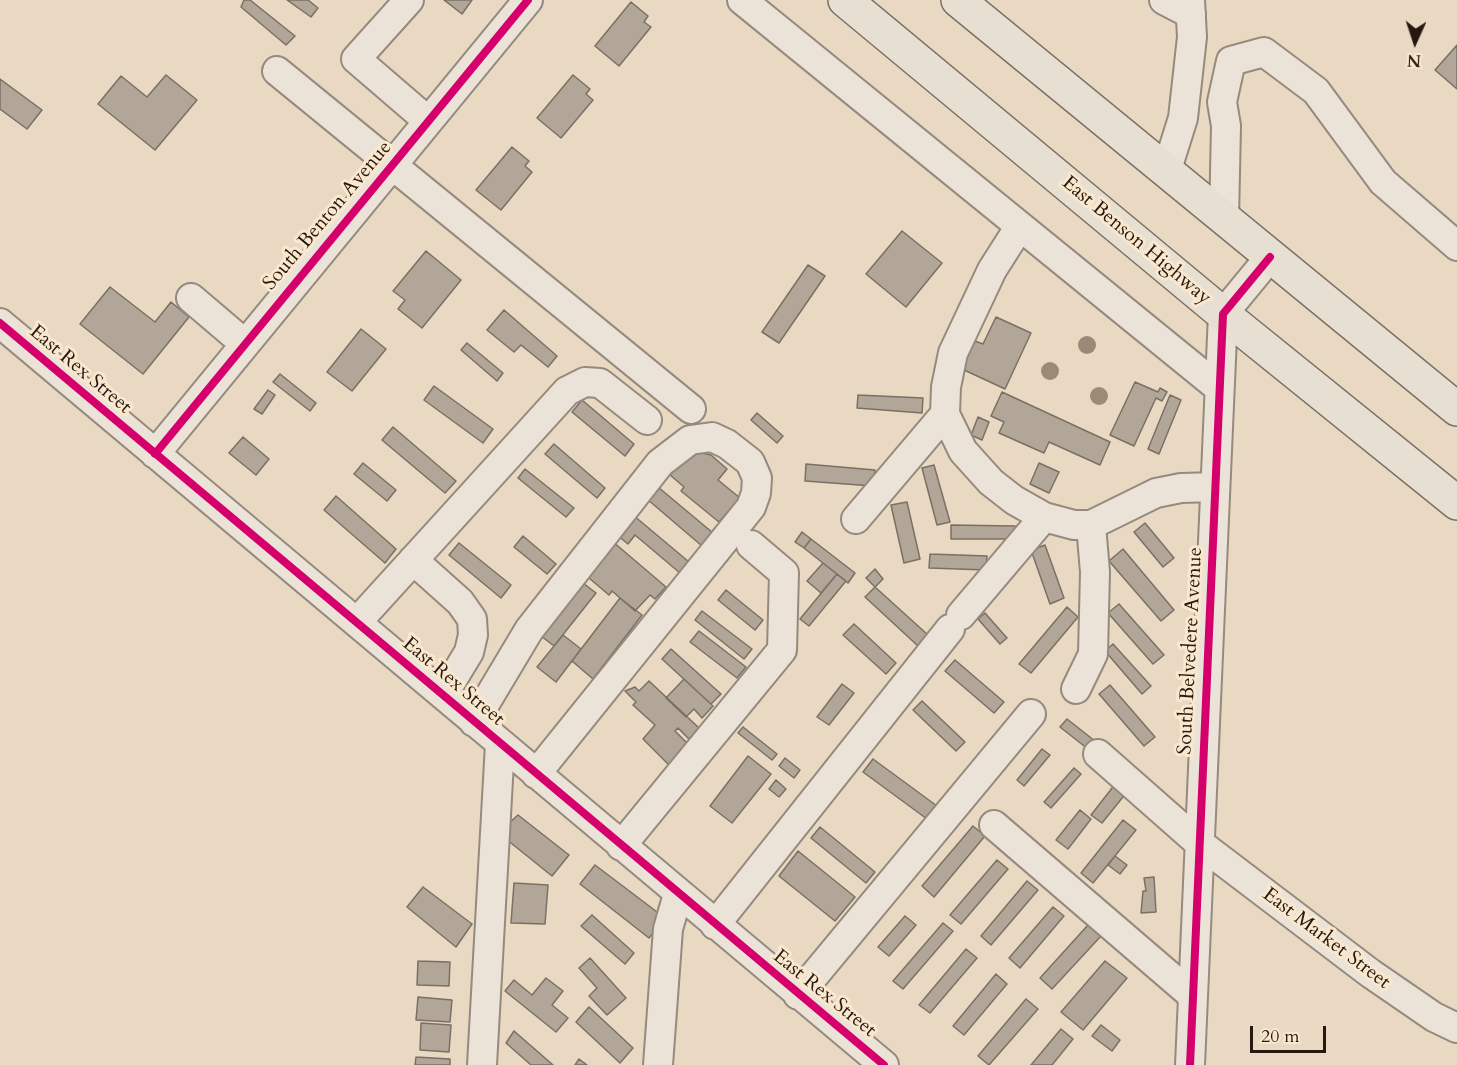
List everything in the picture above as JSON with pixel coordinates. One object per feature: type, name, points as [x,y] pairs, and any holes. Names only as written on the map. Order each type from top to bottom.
[{"type":"main road","name":"East Benson Highway","points":[[845,0],[1223,314],[1457,503]]},
{"type":"main road","points":[[958,0],[1457,409]]},
{"type":"street","points":[[409,0],[356,59],[428,121]]},
{"type":"street","name":"South Benton Avenue","points":[[154,454],[528,0]]},
{"type":"street","points":[[742,0],[1219,388]]},
{"type":"street","points":[[1164,0],[1190,7],[1192,37],[1183,118],[1167,169]]},
{"type":"street","points":[[1224,219],[1226,126],[1222,102],[1231,61],[1264,52],[1316,91],[1383,182],[1457,246]]},
{"type":"street","points":[[277,71],[691,409]]},
{"type":"street","points":[[1020,226],[992,270],[953,353],[946,387],[945,414],[963,451],[991,482],[1044,517],[1091,525],[1156,493],[1181,488],[1215,487]]},
{"type":"street","points":[[1223,314],[1270,257]]},
{"type":"street","points":[[191,298],[244,344]]},
{"type":"street","name":"South Belvedere Avenue","points":[[1190,1065],[1223,314]]},
{"type":"street","name":"East Rex Street","points":[[0,324],[884,1065]]},
{"type":"street","points":[[357,622],[567,391],[585,382],[600,383],[647,420]]},
{"type":"street","points":[[856,519],[945,414]]},
{"type":"street","points":[[474,722],[529,630],[660,463],[690,440],[712,437],[727,444],[750,462],[757,478],[756,494],[751,507],[536,774]]},
{"type":"street","points":[[715,925],[956,622],[1044,517]]},
{"type":"street","points":[[1076,689],[1093,654],[1095,572],[1091,525]]},
{"type":"street","points":[[621,846],[782,650],[784,573],[751,545]]},
{"type":"street","points":[[412,560],[460,602],[472,619],[473,635],[470,652],[443,695]]},
{"type":"street","points":[[798,995],[1031,714]]},
{"type":"street","points":[[482,1065],[500,744]]},
{"type":"street","name":"East Market Street","points":[[1098,754],[1199,843],[1370,973],[1434,1017],[1457,1028]]},
{"type":"street","points":[[994,825],[1193,996]]},
{"type":"street","points":[[658,1065],[668,929],[678,894]]},
{"type":"building","points":[[244,0],[250,0],[295,36],[286,45],[241,7]]},
{"type":"building","points":[[287,0],[308,0],[318,8],[311,17]]},
{"type":"building","points":[[444,0],[472,0],[462,14]]},
{"type":"building","points":[[631,2],[648,16],[644,22],[651,27],[619,66],[595,46]]},
{"type":"building","points":[[1457,45],[1457,89],[1435,70]]},
{"type":"building","points":[[166,75],[197,100],[155,150],[98,104],[121,76],[147,97]]},
{"type":"building","points":[[573,75],[590,89],[586,94],[593,100],[561,138],[537,118]]},
{"type":"building","points":[[0,79],[42,110],[27,129],[0,109]]},
{"type":"building","points":[[512,147],[529,161],[525,166],[532,172],[501,210],[476,190]]},
{"type":"building","points":[[902,231],[942,263],[906,307],[866,274]]},
{"type":"building","points":[[426,251],[461,280],[422,328],[398,309],[405,300],[393,291]]},
{"type":"building","points":[[808,265],[825,276],[779,343],[762,332]]},
{"type":"building","points":[[110,287],[155,322],[171,302],[189,317],[143,374],[80,324]]},
{"type":"building","points":[[504,310],[557,356],[548,367],[521,345],[514,352],[487,330]]},
{"type":"building","points":[[996,317],[1031,333],[1005,389],[962,369],[975,341],[983,344]]},
{"type":"building","points":[[361,329],[386,349],[352,391],[327,372]]},
{"type":"building","points":[[467,343],[503,373],[497,381],[461,350]]},
{"type":"building","points":[[280,374],[316,403],[310,411],[273,382]]},
{"type":"building","points":[[1135,382],[1158,392],[1160,388],[1167,392],[1162,401],[1156,398],[1134,446],[1110,435]]},
{"type":"building","points":[[434,386],[493,429],[483,443],[424,400]]},
{"type":"building","points":[[268,390],[275,395],[262,414],[254,409]]},
{"type":"building","points":[[1002,392],[1110,442],[1100,465],[1049,442],[1044,453],[999,433],[1004,422],[991,416]]},
{"type":"building","points":[[858,395],[923,398],[922,413],[857,408]]},
{"type":"building","points":[[1170,395],[1181,400],[1159,454],[1148,449]]},
{"type":"building","points":[[582,400],[634,444],[625,456],[572,412]]},
{"type":"building","points":[[757,413],[783,436],[777,443],[751,420]]},
{"type":"building","points":[[978,417],[989,422],[982,440],[971,435]]},
{"type":"building","points":[[393,427],[456,481],[445,493],[382,440]]},
{"type":"building","points":[[243,437],[269,459],[256,475],[229,453]]},
{"type":"building","points":[[554,444],[605,488],[597,498],[545,454]]},
{"type":"building","points":[[689,450],[711,455],[727,469],[718,480],[740,498],[719,522],[681,491],[684,487],[669,474]]},
{"type":"building","points":[[363,463],[396,490],[387,501],[354,474]]},
{"type":"building","points":[[1039,463],[1059,472],[1049,493],[1030,484]]},
{"type":"building","points":[[806,464],[875,470],[873,486],[805,481]]},
{"type":"building","points":[[934,465],[950,522],[937,525],[922,468]]},
{"type":"building","points":[[525,469],[574,508],[566,517],[518,478]]},
{"type":"building","points":[[658,487],[713,533],[702,546],[647,499]]},
{"type":"building","points":[[336,496],[396,549],[385,563],[324,510]]},
{"type":"building","points":[[907,502],[920,559],[904,563],[891,505]]},
{"type":"building","points":[[633,515],[689,562],[680,573],[635,535],[628,544],[617,535]]},
{"type":"building","points":[[1145,523],[1174,558],[1163,567],[1134,532]]},
{"type":"building","points":[[951,525],[1015,526],[1015,539],[951,539]]},
{"type":"building","points":[[802,532],[811,539],[804,548],[795,542]]},
{"type":"building","points":[[523,536],[556,564],[547,574],[514,547]]},
{"type":"building","points":[[811,539],[855,573],[848,583],[804,548]]},
{"type":"building","points":[[612,541],[666,587],[655,599],[650,595],[635,611],[612,591],[609,595],[582,572]]},
{"type":"building","points":[[459,543],[511,585],[501,598],[449,555]]},
{"type":"building","points":[[1045,545],[1064,598],[1050,604],[1031,550]]},
{"type":"building","points":[[1123,549],[1174,610],[1161,621],[1109,561]]},
{"type":"building","points":[[930,554],[987,556],[986,570],[929,568]]},
{"type":"building","points":[[823,563],[837,574],[821,593],[807,581]]},
{"type":"building","points":[[875,569],[883,579],[875,587],[866,578]]},
{"type":"building","points":[[837,574],[846,581],[809,626],[800,619]]},
{"type":"building","points":[[583,583],[596,593],[554,646],[541,636]]},
{"type":"building","points":[[875,587],[928,635],[918,646],[865,597]]},
{"type":"building","points":[[726,590],[763,620],[755,630],[718,600]]},
{"type":"building","points":[[620,598],[642,615],[593,679],[572,661]]},
{"type":"building","points":[[1119,604],[1164,655],[1153,664],[1108,613]]},
{"type":"building","points":[[1067,607],[1078,617],[1031,673],[1019,664]]},
{"type":"building","points":[[702,611],[752,649],[744,659],[695,620]]},
{"type":"building","points":[[985,613],[1007,638],[1000,644],[978,619]]},
{"type":"building","points":[[854,624],[896,663],[886,674],[843,635]]},
{"type":"building","points":[[699,631],[746,667],[737,678],[690,642]]},
{"type":"building","points":[[563,635],[581,649],[556,682],[537,667]]},
{"type":"building","points":[[1113,644],[1151,686],[1142,694],[1105,651]]},
{"type":"building","points":[[671,649],[721,694],[711,704],[662,659]]},
{"type":"building","points":[[955,660],[1004,702],[994,713],[945,671]]},
{"type":"building","points":[[684,679],[713,706],[702,718],[694,709],[686,717],[666,698]]},
{"type":"building","points":[[649,681],[699,728],[689,739],[678,728],[675,731],[691,747],[672,768],[643,739],[655,725],[633,705],[636,702],[625,691],[635,687],[639,691]]},
{"type":"building","points":[[842,684],[854,693],[829,725],[817,717]]},
{"type":"building","points":[[1110,685],[1155,737],[1144,746],[1099,694]]},
{"type":"building","points":[[922,701],[965,742],[956,751],[913,710]]},
{"type":"building","points":[[1067,719],[1100,745],[1093,753],[1060,727]]},
{"type":"building","points":[[743,727],[777,754],[772,760],[738,733]]},
{"type":"building","points":[[1042,749],[1050,755],[1024,786],[1017,780]]},
{"type":"building","points":[[748,756],[771,774],[732,823],[710,806]]},
{"type":"building","points":[[785,758],[800,770],[794,778],[779,766]]},
{"type":"building","points":[[873,759],[937,806],[927,819],[863,772]]},
{"type":"building","points":[[1074,768],[1081,774],[1051,808],[1044,802]]},
{"type":"building","points":[[776,780],[786,789],[779,797],[769,789]]},
{"type":"building","points":[[1116,783],[1127,792],[1102,823],[1091,815]]},
{"type":"building","points":[[1080,810],[1091,819],[1068,849],[1056,840]]},
{"type":"building","points":[[518,815],[569,855],[552,876],[506,839],[508,824]]},
{"type":"building","points":[[1123,820],[1136,830],[1093,883],[1081,873]]},
{"type":"building","points":[[973,826],[985,836],[934,897],[922,886]]},
{"type":"building","points":[[820,827],[875,872],[866,883],[811,838]]},
{"type":"building","points":[[798,851],[855,897],[835,921],[779,876]]},
{"type":"building","points":[[1115,856],[1127,865],[1120,874],[1108,865]]},
{"type":"building","points":[[997,860],[1008,869],[961,924],[950,915]]},
{"type":"building","points":[[595,865],[665,918],[649,938],[580,884]]},
{"type":"building","points":[[1154,877],[1156,912],[1141,913],[1143,891],[1146,891],[1144,878]]},
{"type":"building","points":[[1027,881],[1038,890],[991,945],[981,936]]},
{"type":"building","points":[[514,883],[548,885],[545,924],[511,923]]},
{"type":"building","points":[[423,887],[472,924],[456,947],[407,907]]},
{"type":"building","points":[[1053,907],[1064,916],[1020,968],[1009,958]]},
{"type":"building","points":[[592,915],[634,953],[625,964],[581,926]]},
{"type":"building","points":[[905,916],[916,925],[889,956],[878,947]]},
{"type":"building","points":[[943,923],[953,931],[903,989],[893,981]]},
{"type":"building","points":[[1088,925],[1101,936],[1052,989],[1040,978]]},
{"type":"building","points":[[966,949],[977,958],[930,1013],[919,1005]]},
{"type":"building","points":[[590,958],[626,998],[607,1015],[589,996],[597,988],[579,968]]},
{"type":"building","points":[[418,961],[450,962],[449,986],[417,985]]},
{"type":"building","points":[[1105,961],[1127,978],[1083,1030],[1061,1012]]},
{"type":"building","points":[[996,974],[1007,984],[964,1035],[953,1026]]},
{"type":"building","points":[[546,978],[563,991],[552,1005],[568,1018],[556,1032],[505,991],[514,980],[532,995]]},
{"type":"building","points":[[418,997],[452,1000],[450,1022],[416,1020]]},
{"type":"building","points":[[1026,999],[1038,1009],[989,1065],[978,1056]]},
{"type":"building","points":[[589,1007],[633,1048],[620,1063],[576,1022]]},
{"type":"building","points":[[421,1023],[451,1025],[449,1052],[420,1050]]},
{"type":"building","points":[[1101,1025],[1120,1040],[1112,1051],[1092,1036]]},
{"type":"building","points":[[1061,1029],[1073,1039],[1052,1065],[1031,1065]]},
{"type":"building","points":[[514,1031],[553,1065],[531,1065],[506,1043]]},
{"type":"building","points":[[416,1057],[450,1059],[450,1065],[415,1065]]},
{"type":"building","points":[[579,1059],[587,1065],[575,1065]]},
{"type":"cycle path","points":[[155,454],[528,0]]},
{"type":"cycle path","points":[[1190,1065],[1223,314],[1270,257]]},
{"type":"cycle path","points":[[0,323],[884,1065]]}]
